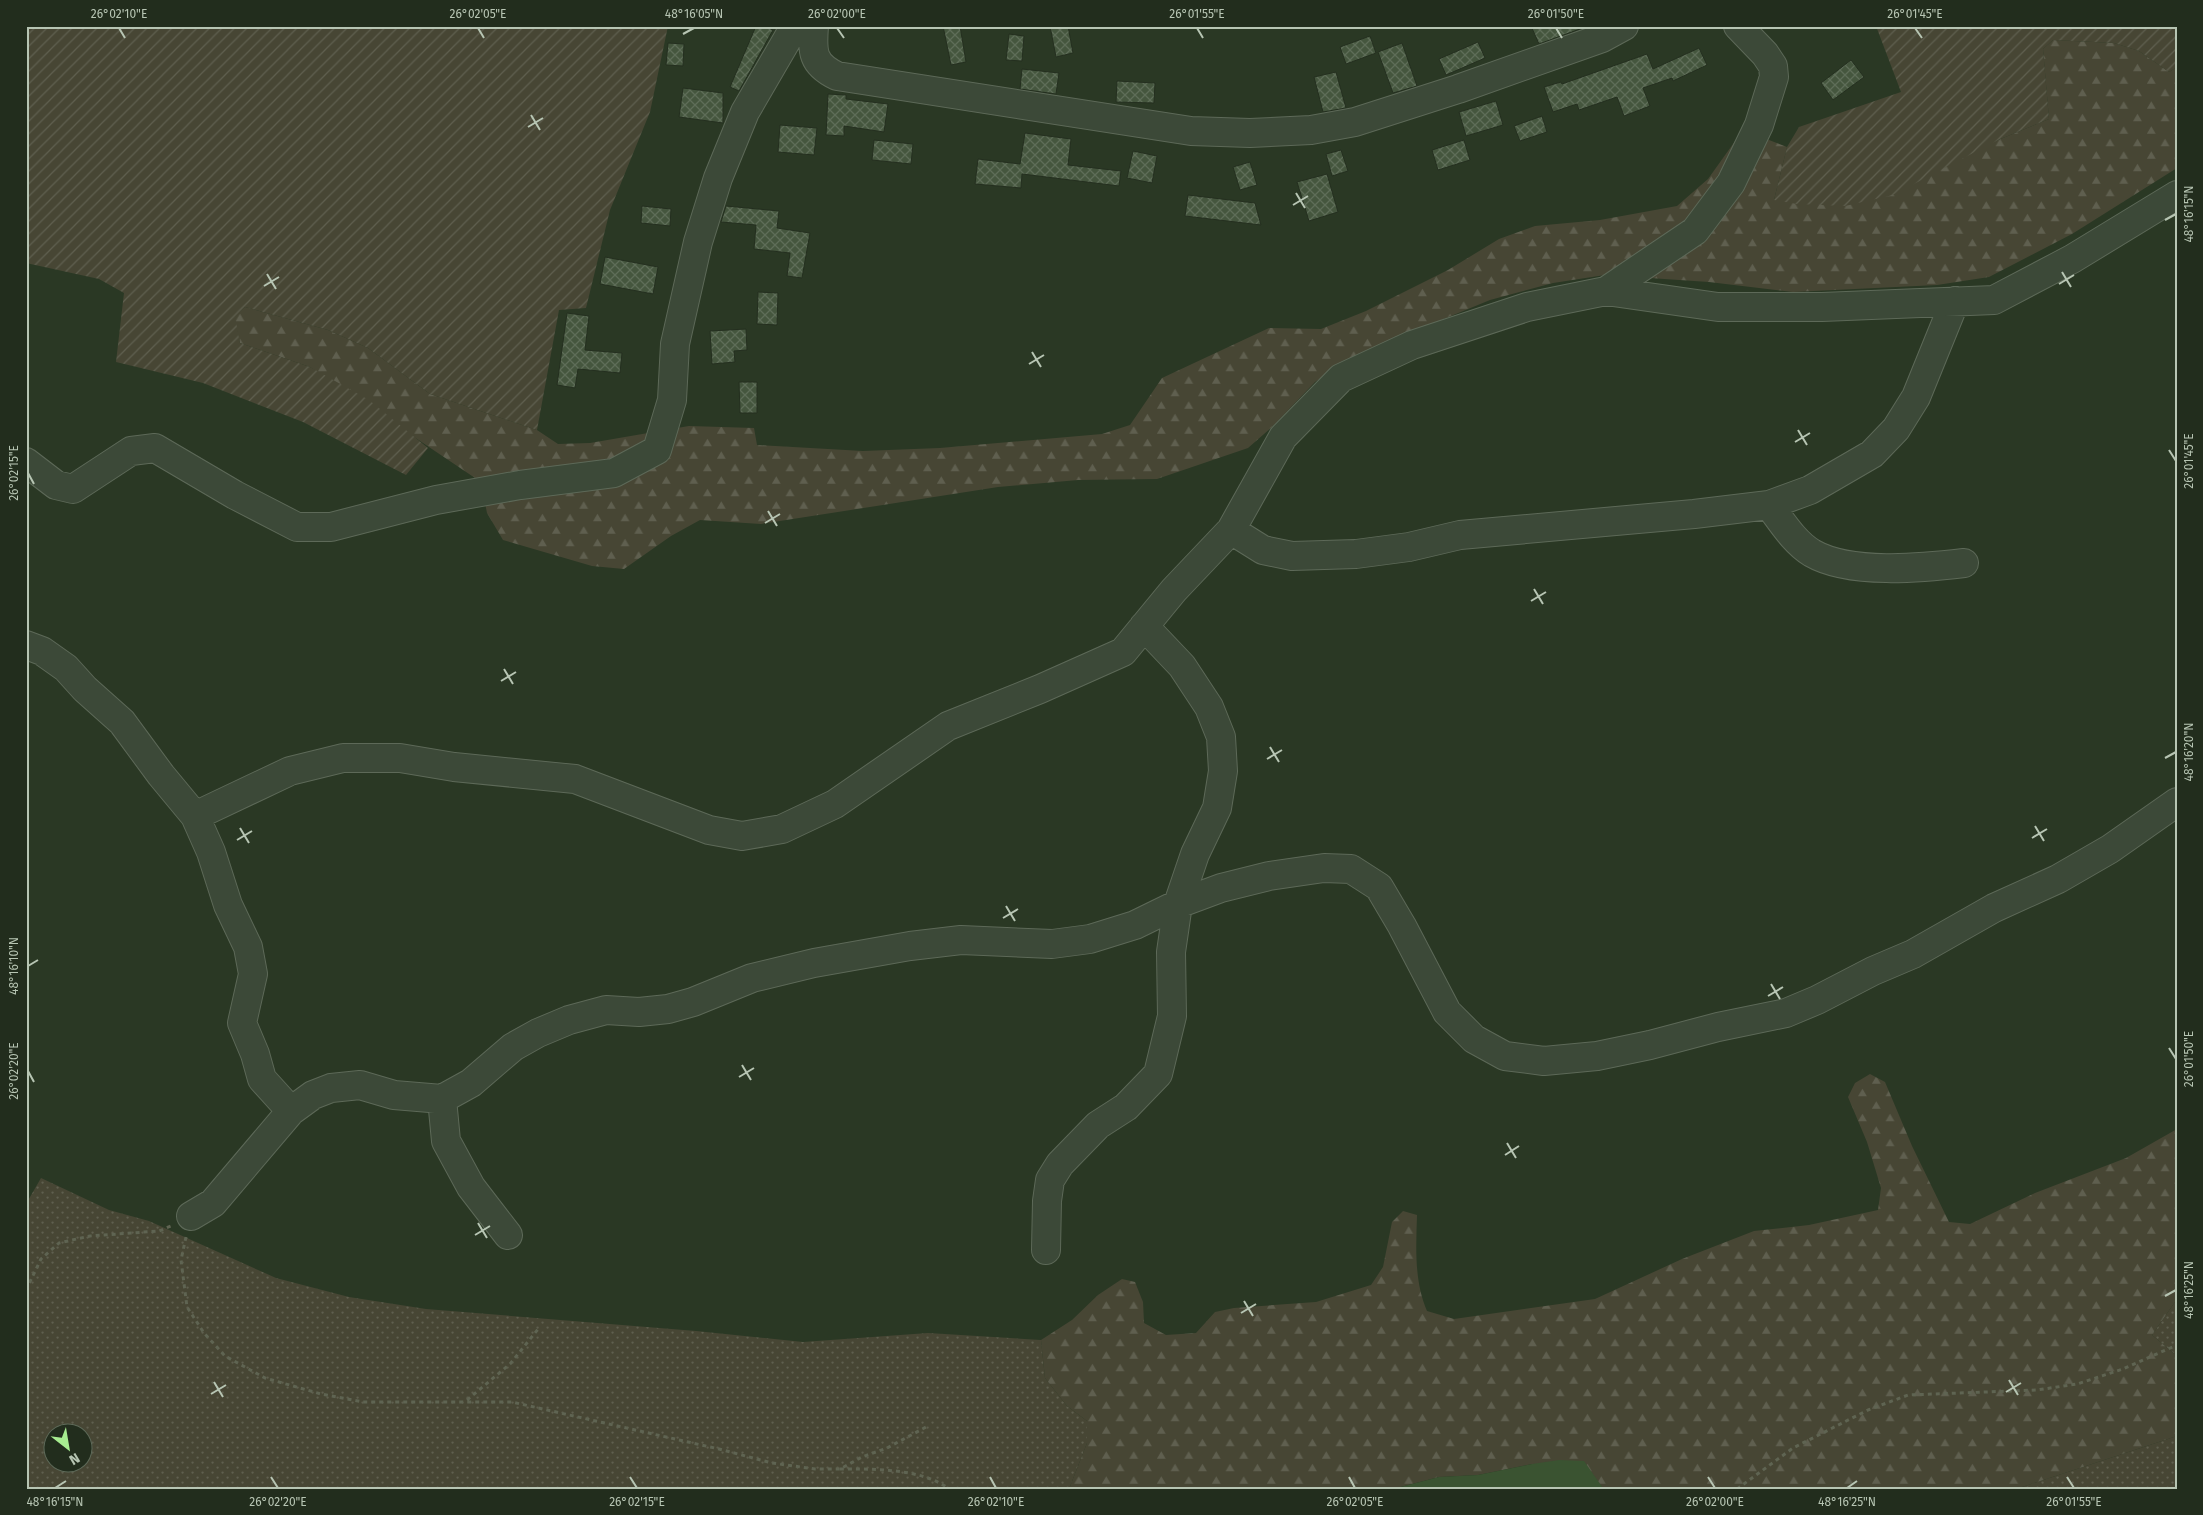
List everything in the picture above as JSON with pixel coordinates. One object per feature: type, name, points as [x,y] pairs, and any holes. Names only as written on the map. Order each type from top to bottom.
[{"type":"street","points":[[26,462],[56,485],[73,489],[131,451],[155,448],[235,495],[297,527],[331,527],[436,500],[520,485],[614,473],[657,450],[672,400],[675,344],[698,242],[718,178],[745,112],[795,26]]},
{"type":"street","points":[[814,26],[813,54],[824,70],[837,76],[1182,129],[1250,133],[1311,130],[1355,122],[1467,86],[1602,38],[1624,26]]},
{"type":"street","points":[[1606,291],[1695,231],[1731,183],[1759,124],[1774,77],[1773,66],[1765,54],[1738,26]]},
{"type":"street","points":[[195,816],[290,771],[343,758],[400,758],[454,767],[574,779],[709,830],[742,836],[782,829],[835,804],[948,726],[1040,689],[1123,652],[1174,590],[1231,530],[1283,436],[1341,378],[1412,346],[1518,310],[1606,291],[1718,307],[1822,307],[1994,300],[2072,259],[2177,195]]},
{"type":"street","points":[[1231,530],[1262,550],[1285,555],[1356,554],[1409,547],[1460,536],[1769,505],[1810,490],[1872,454],[1896,429],[1916,398],[1955,301]]},
{"type":"street","points":[[1769,505],[1792,536],[1812,554],[1844,565],[1926,568],[1964,563]]},
{"type":"street","points":[[1046,1250],[1050,1180],[1060,1164],[1098,1125],[1126,1107],[1158,1074],[1172,1016],[1170,952],[1178,904],[1195,854],[1217,808],[1223,771],[1221,738],[1209,707],[1182,666],[1144,626]]},
{"type":"street","points":[[26,646],[42,651],[66,668],[85,689],[122,722],[161,775],[195,816],[211,852],[228,905],[248,947],[253,974],[242,1023],[256,1054],[262,1079],[291,1111]]},
{"type":"street","points":[[192,1216],[213,1203],[291,1111],[313,1095],[331,1088],[360,1085],[394,1095],[442,1099],[471,1083],[513,1046],[569,1020],[606,1010],[639,1012],[668,1009],[693,1002],[752,978],[814,963],[910,946],[961,940],[1052,944],[1090,939],[1135,925],[1178,904],[1221,888],[1269,876],[1324,868],[1351,869],[1379,887],[1402,926],[1447,1012],[1474,1039],[1505,1056],[1544,1060],[1597,1056],[1650,1045],[1718,1027],[1786,1013],[1817,1000],[1873,971],[1913,954],[1994,908],[2058,879],[2110,849],[2177,802]]},
{"type":"street","points":[[442,1099],[446,1140],[471,1187],[508,1235]]},
{"type":"path","points":[[26,1290],[41,1259],[59,1243],[90,1236],[159,1231],[192,1216]]},
{"type":"path","points":[[192,1216],[181,1260],[187,1307],[204,1333],[226,1356],[265,1378],[322,1394],[363,1402],[512,1402],[772,1463],[815,1469],[886,1470],[921,1477],[942,1484],[948,1489]]},
{"type":"path","points":[[467,1401],[510,1364],[539,1328]]},
{"type":"path","points":[[1737,1489],[1793,1448],[1868,1410],[1908,1395],[2037,1390],[2077,1384],[2123,1369],[2177,1345]]},
{"type":"path","points":[[840,1468],[862,1457],[887,1448],[928,1426]]},
{"type":"green space","points":[[26,26],[668,26],[650,112],[610,210],[586,308],[559,310],[537,430],[430,394],[368,348],[328,330],[245,307],[235,317],[240,343],[310,367],[369,400],[428,448],[406,475],[303,422],[203,383],[116,362],[124,293],[99,279],[26,263]]},
{"type":"green space","points":[[1876,26],[2177,26],[2177,67],[2169,72],[2139,51],[2114,43],[2053,40],[2043,49],[2049,119],[1998,140],[1893,195],[1845,206],[1797,204],[1774,200],[1787,147],[1799,127],[1901,92]]},
{"type":"green space","points":[[2053,40],[2114,43],[2139,51],[2169,72],[2177,67],[2177,168],[2072,234],[1989,277],[1937,285],[1793,292],[1709,282],[1605,275],[1553,283],[1490,300],[1412,332],[1344,363],[1315,382],[1272,427],[1248,448],[1157,479],[1078,480],[998,487],[761,524],[700,520],[671,536],[624,569],[592,566],[503,540],[487,513],[481,482],[310,367],[240,343],[234,317],[245,307],[328,330],[368,348],[430,394],[537,430],[558,444],[590,443],[689,426],[754,428],[757,445],[863,451],[940,448],[1102,434],[1130,425],[1162,378],[1269,328],[1321,329],[1366,311],[1448,270],[1499,239],[1535,226],[1600,220],[1677,206],[1708,179],[1743,130],[1787,147],[1774,200],[1998,140],[2049,119],[2043,49]]},
{"type":"green space","points":[[1870,1074],[1885,1082],[1912,1146],[1949,1222],[1970,1224],[2035,1193],[2126,1158],[2177,1129],[2177,1299],[2152,1335],[2177,1356],[2177,1436],[2016,1489],[1602,1489],[1532,1464],[1478,1475],[1439,1477],[1393,1489],[1069,1489],[1087,1443],[1087,1421],[1067,1406],[1045,1378],[1041,1340],[1072,1320],[1098,1295],[1122,1279],[1135,1282],[1143,1302],[1144,1323],[1166,1335],[1196,1333],[1215,1312],[1234,1308],[1316,1302],[1371,1285],[1383,1267],[1392,1222],[1403,1211],[1417,1215],[1416,1252],[1418,1276],[1427,1311],[1454,1319],[1595,1299],[1682,1259],[1754,1231],[1809,1225],[1878,1210],[1881,1188],[1867,1142],[1848,1097],[1855,1083]]},
{"type":"green space","points":[[41,1178],[109,1210],[149,1221],[276,1278],[349,1297],[426,1309],[696,1331],[803,1342],[928,1333],[1041,1340],[1045,1378],[1067,1406],[1087,1421],[1087,1443],[1069,1489],[26,1489],[26,1204]]},
{"type":"green space","points":[[2177,1299],[2177,1356],[2152,1335]]},
{"type":"green space","points":[[2177,1436],[2177,1489],[2016,1489]]},
{"type":"shaded area","points":[[1559,1460],[1584,1461],[1603,1488],[1393,1489],[1439,1477],[1478,1475]]},
{"type":"building","points":[[756,26],[764,26],[773,30],[739,91],[730,87]]},
{"type":"building","points":[[943,26],[960,26],[966,62],[951,65]]},
{"type":"building","points":[[1050,26],[1068,26],[1073,53],[1056,57]]},
{"type":"building","points":[[1531,26],[1588,26],[1539,44]]},
{"type":"building","points":[[1009,34],[1024,36],[1022,61],[1006,60]]},
{"type":"building","points":[[1370,36],[1376,53],[1346,64],[1340,47]]},
{"type":"building","points":[[1478,42],[1485,58],[1446,75],[1439,59]]},
{"type":"building","points":[[668,43],[684,44],[683,66],[666,65]]},
{"type":"building","points":[[1402,43],[1417,86],[1393,93],[1378,52]]},
{"type":"building","points":[[1699,48],[1707,65],[1673,81],[1672,78],[1643,88],[1650,106],[1624,116],[1617,97],[1579,110],[1577,104],[1553,112],[1544,87],[1561,82],[1562,84],[1647,54],[1653,69]]},
{"type":"building","points":[[1851,60],[1864,77],[1833,100],[1821,83]]},
{"type":"building","points":[[1022,69],[1059,73],[1056,94],[1020,89]]},
{"type":"building","points":[[1336,72],[1346,108],[1323,112],[1314,77]]},
{"type":"building","points":[[1117,81],[1155,83],[1154,103],[1116,102]]},
{"type":"building","points":[[683,88],[723,93],[723,123],[679,117]]},
{"type":"building","points":[[828,94],[846,95],[846,99],[888,104],[884,132],[844,126],[844,136],[826,135]]},
{"type":"building","points":[[1496,101],[1503,125],[1466,136],[1459,112]]},
{"type":"building","points":[[1542,116],[1547,132],[1520,141],[1514,126]]},
{"type":"building","points":[[780,125],[817,128],[814,155],[778,152]]},
{"type":"building","points":[[1025,133],[1071,139],[1068,165],[1121,171],[1119,186],[1022,174],[1021,188],[975,184],[978,159],[1020,164]]},
{"type":"building","points":[[874,140],[913,144],[911,164],[872,160]]},
{"type":"building","points":[[1464,140],[1470,160],[1438,170],[1432,150]]},
{"type":"building","points":[[1341,150],[1348,171],[1332,176],[1326,154]]},
{"type":"building","points":[[1133,151],[1157,156],[1152,183],[1127,178]]},
{"type":"building","points":[[1250,162],[1257,185],[1240,190],[1233,167]]},
{"type":"building","points":[[1327,174],[1338,212],[1309,221],[1297,182]]},
{"type":"building","points":[[1188,195],[1255,203],[1261,225],[1185,216]]},
{"type":"building","points":[[642,206],[671,209],[670,226],[641,223]]},
{"type":"building","points":[[726,206],[779,211],[777,228],[810,233],[802,278],[787,276],[790,253],[754,249],[756,225],[721,222]]},
{"type":"building","points":[[605,257],[658,267],[653,294],[600,284]]},
{"type":"building","points":[[758,292],[778,293],[777,325],[757,324]]},
{"type":"building","points":[[567,313],[589,316],[585,350],[622,353],[620,373],[578,369],[575,388],[557,385]]},
{"type":"building","points":[[746,329],[747,350],[734,351],[735,362],[712,364],[710,331]]},
{"type":"building","points":[[739,382],[757,382],[757,413],[740,413]]}]
